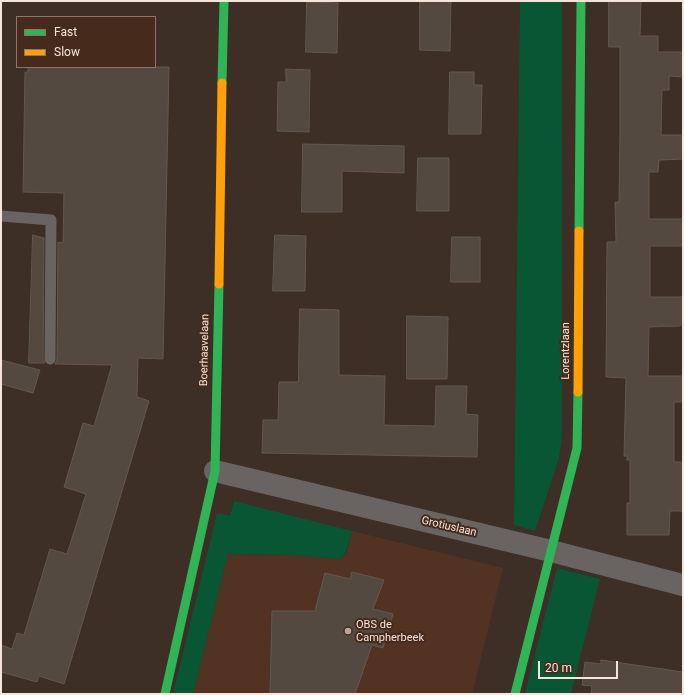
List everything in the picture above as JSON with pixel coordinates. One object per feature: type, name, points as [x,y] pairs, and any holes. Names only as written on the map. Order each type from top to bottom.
[{"type":"street","name":"Boerhaavelaan","points":[[165,694],[215,472],[224,1]]},
{"type":"street","name":"Lorentzlaan","points":[[515,694],[577,448],[581,1]]},
{"type":"street","name":"Grotiuslaan","points":[[215,472],[551,551],[683,585]]},
{"type":"lane","points":[[1,216],[51,220],[50,359]]},
{"type":"shaded area","name":"OBS de Campherbeek","points":[[352,531],[503,568],[472,694],[193,694],[228,554],[296,555],[340,559],[346,555]]},
{"type":"green space","points":[[520,1],[562,1],[562,437],[559,458],[535,531],[514,525]]},
{"type":"green space","points":[[234,501],[352,531],[345,555],[340,559],[296,555],[228,554],[193,694],[173,694],[217,513],[230,516]]},
{"type":"green space","points":[[557,568],[600,579],[571,694],[525,694]]},
{"type":"building","points":[[420,1],[451,1],[450,51],[420,50]]},
{"type":"building","points":[[609,1],[641,1],[640,36],[658,36],[658,52],[683,52],[683,77],[669,76],[669,90],[662,90],[661,135],[683,135],[683,159],[659,160],[658,172],[649,172],[649,219],[683,219],[683,246],[650,246],[650,297],[683,297],[683,324],[680,326],[649,327],[648,376],[683,376],[683,402],[674,402],[674,462],[683,462],[683,511],[670,511],[669,535],[627,535],[627,503],[630,503],[630,460],[627,460],[627,456],[624,456],[626,378],[606,377],[607,242],[616,242],[615,202],[619,202],[620,132],[620,47],[609,47]]},
{"type":"building","points":[[307,2],[338,3],[337,53],[306,52]]},
{"type":"building","points":[[169,67],[163,359],[138,358],[137,397],[149,401],[64,684],[39,676],[37,682],[1,672],[1,645],[12,649],[17,633],[24,635],[50,549],[67,554],[86,494],[64,487],[83,423],[94,426],[112,365],[55,364],[57,359],[58,242],[63,243],[64,193],[23,192],[25,72],[28,72],[28,68]]},
{"type":"building","points":[[286,69],[310,70],[309,132],[277,131],[278,82],[286,82]]},
{"type":"building","points":[[450,72],[474,72],[474,85],[482,85],[481,134],[449,134]]},
{"type":"building","points":[[303,144],[404,146],[404,173],[342,171],[342,212],[302,212]]},
{"type":"building","points":[[418,158],[449,158],[449,211],[417,211]]},
{"type":"building","points":[[33,235],[44,238],[43,359],[45,363],[29,363]]},
{"type":"building","points":[[275,235],[306,236],[305,291],[273,291]]},
{"type":"building","points":[[452,237],[480,237],[480,282],[451,282]]},
{"type":"building","points":[[300,309],[339,310],[339,375],[385,376],[384,425],[435,426],[436,386],[467,386],[466,414],[478,415],[477,457],[262,453],[263,420],[278,420],[279,382],[298,382]]},
{"type":"building","points":[[407,316],[448,317],[447,379],[407,379]]},
{"type":"building","points":[[1,360],[40,370],[33,393],[1,384]]},
{"type":"building","points":[[352,572],[384,580],[373,609],[393,614],[383,648],[372,645],[355,694],[270,694],[272,611],[315,611],[325,573],[350,579]]},
{"type":"building","points":[[601,660],[683,672],[683,694],[591,694],[592,686],[582,685],[585,662],[601,664]]},
{"type":"traffic: fast","points":[[222,83],[224,1]]},
{"type":"traffic: fast","points":[[579,231],[581,1]]},
{"type":"traffic: fast","points":[[165,694],[215,471],[219,284]]},
{"type":"traffic: fast","points":[[515,694],[577,448],[578,392]]},
{"type":"traffic: slow","points":[[219,284],[222,83]]},
{"type":"traffic: slow","points":[[578,392],[579,231]]},
{"type":"place","name":"OBS de Campherbeek","points":[[348,631]]}]
